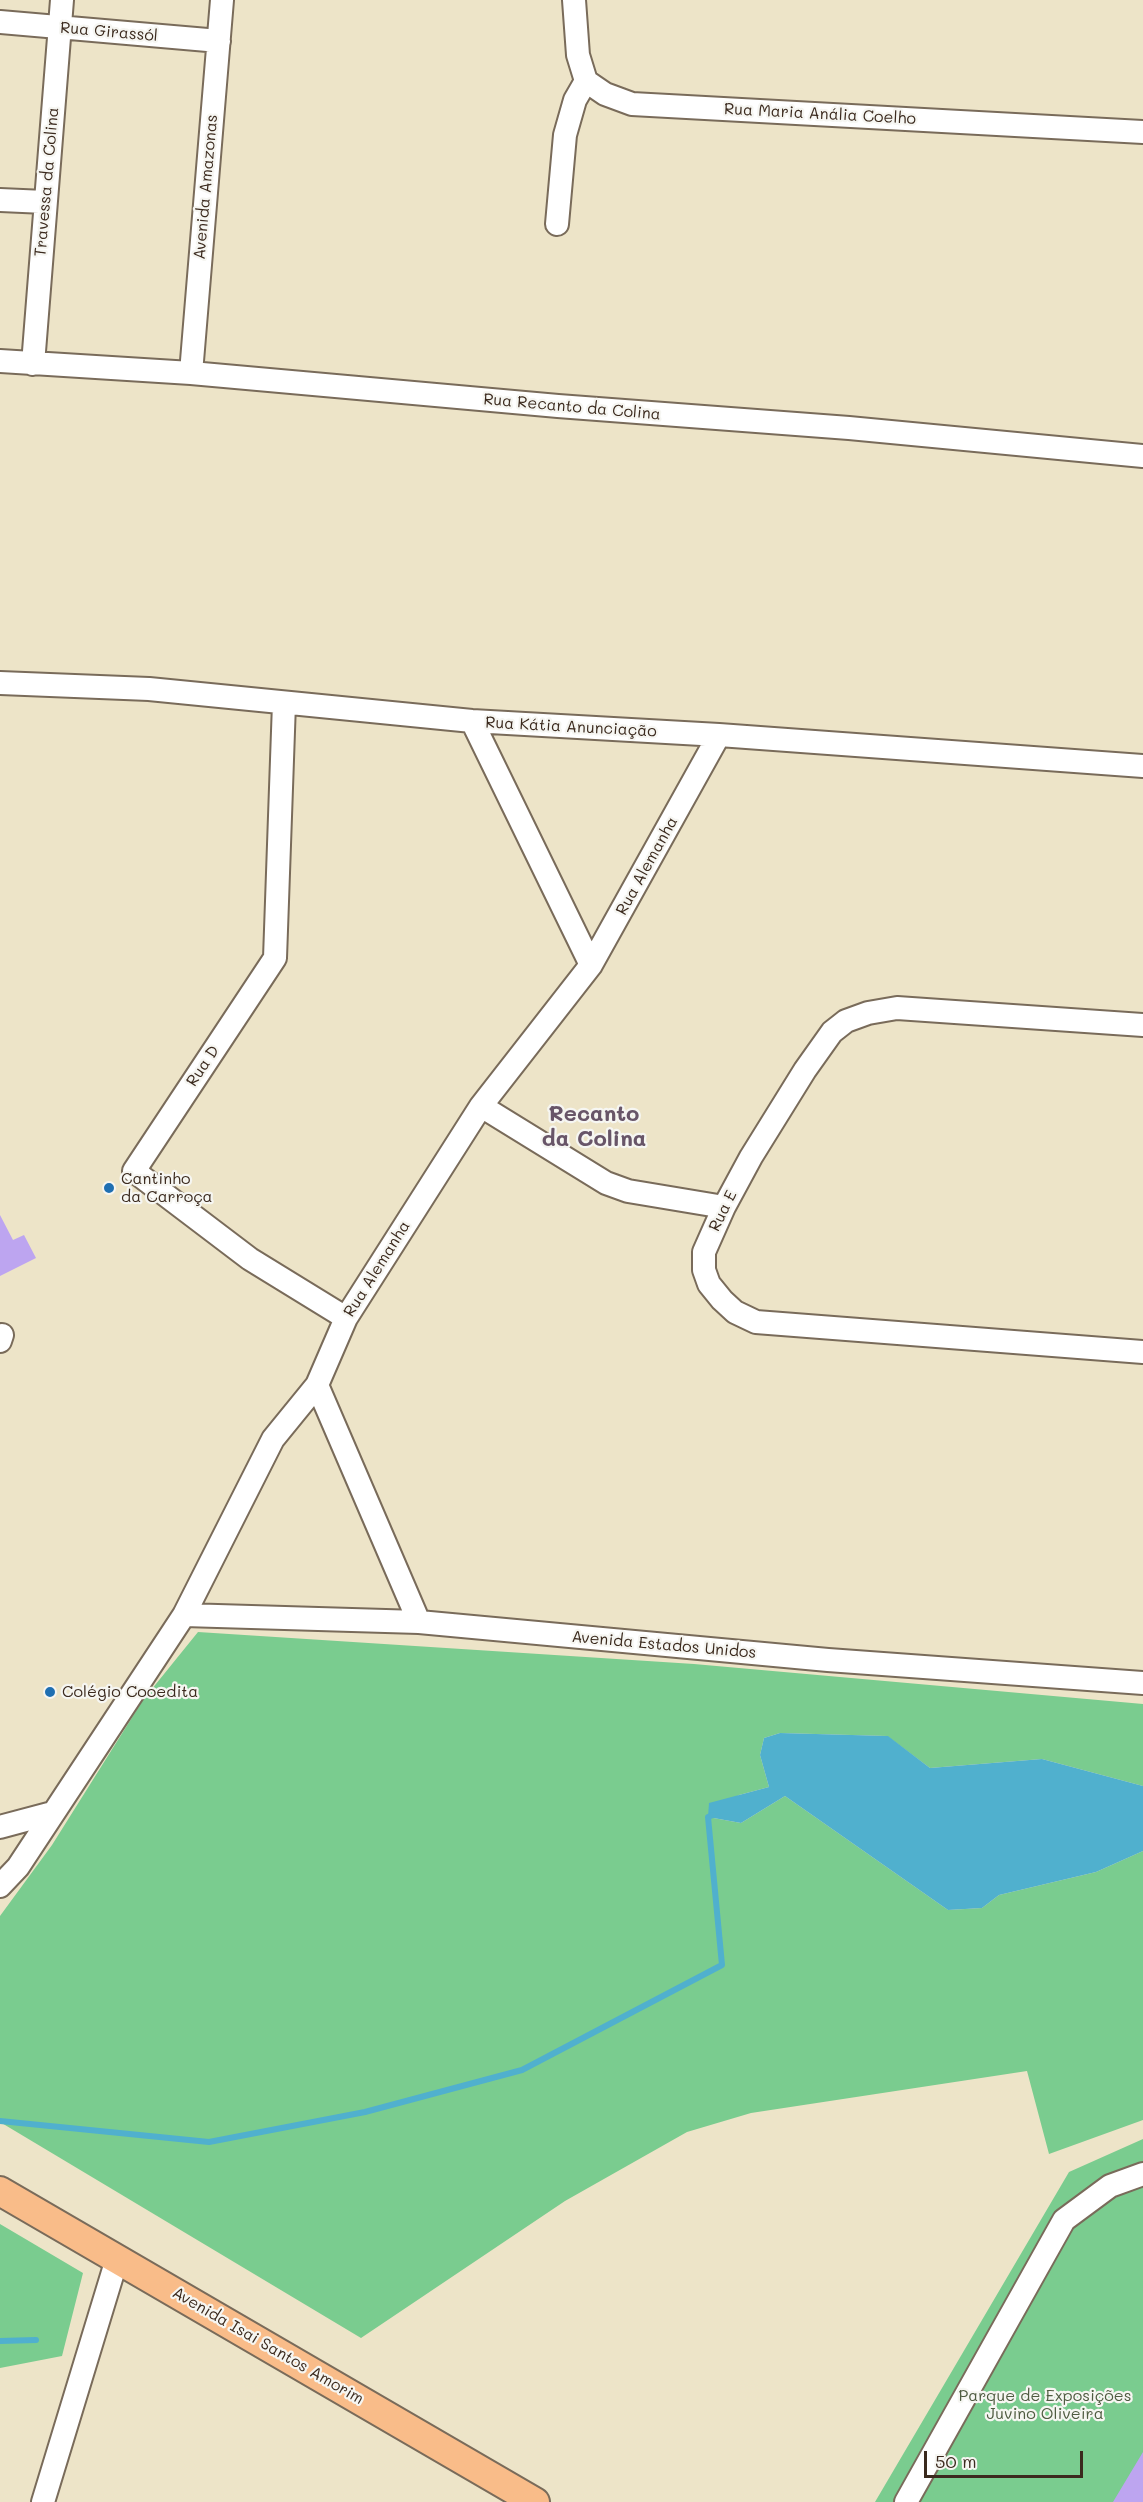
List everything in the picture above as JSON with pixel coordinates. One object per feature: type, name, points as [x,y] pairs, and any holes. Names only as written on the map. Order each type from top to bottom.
[{"type":"main road","name":"Avenida Isai Santos Amorim","points":[[0,2191],[535,2502]]},
{"type":"street","name":"Travessa da Colina","points":[[33,364],[62,0]]},
{"type":"street","name":"Avenida Amazonas","points":[[191,373],[222,0]]},
{"type":"street","points":[[557,224],[565,135],[575,100],[586,81],[578,55],[574,0]]},
{"type":"street","name":"Rua Girassól","points":[[0,22],[219,41]]},
{"type":"street","name":"Rua Maria Anália Coelho","points":[[586,81],[605,94],[632,104],[1143,132]]},
{"type":"street","points":[[0,200],[45,202]]},
{"type":"street","name":"Rua Recanto da Colina","points":[[0,361],[191,373],[558,406],[849,428],[1143,456]]},
{"type":"street","name":"Rua Kátia Anunciação","points":[[0,683],[149,689],[472,721],[719,735],[1143,766]]},
{"type":"street","name":"Rua D","points":[[284,703],[275,958],[134,1171],[250,1259],[346,1318]]},
{"type":"street","points":[[472,721],[591,965]]},
{"type":"street","name":"Rua Alemanha","points":[[0,1886],[18,1867],[184,1615],[273,1439],[317,1385],[346,1318],[481,1106],[591,965],[719,735]]},
{"type":"street","name":"Rua E","points":[[1143,1025],[897,1008],[868,1012],[846,1021],[832,1032],[805,1070],[724,1207],[704,1252],[704,1270],[709,1284],[735,1312],[756,1323],[1143,1352]]},
{"type":"street","points":[[481,1106],[606,1183],[628,1191],[724,1207]]},
{"type":"street","points":[[317,1385],[419,1622]]},
{"type":"street","name":"Avenida Estados Unidos","points":[[184,1615],[419,1622],[828,1660],[1143,1683]]},
{"type":"street","points":[[0,1827],[52,1813]]},
{"type":"street","points":[[906,2502],[1064,2220],[1110,2186],[1143,2174]]},
{"type":"street","points":[[44,2502],[117,2259]]},
{"type":"green space","points":[[198,1632],[694,1664],[1143,1704],[1143,1786],[1042,1759],[930,1768],[887,1736],[780,1733],[764,1738],[760,1755],[769,1787],[739,1795],[708,1817],[741,1823],[785,1796],[948,1910],[982,1908],[999,1895],[1096,1872],[1143,1851],[1143,2120],[1049,2154],[1027,2071],[751,2113],[687,2132],[565,2201],[361,2338],[0,2122],[0,1916],[52,1845],[143,1700]]},
{"type":"green space","name":"Parque de Exposições Juvino Oliveira","points":[[1143,2139],[1143,2502],[875,2502],[1069,2172]]},
{"type":"green space","points":[[0,2224],[83,2273],[62,2356],[0,2368]]},
{"type":"water","points":[[780,1733],[888,1736],[930,1768],[1042,1759],[1143,1786],[1143,1851],[1096,1872],[999,1895],[982,1908],[948,1910],[785,1796],[741,1823],[708,1817],[709,1803],[769,1787],[760,1755],[764,1738]]},
{"type":"building","points":[[0,1215],[13,1240],[24,1235],[36,1258],[0,1276]]},
{"type":"building","points":[[1143,2452],[1143,2502],[1113,2502]]},
{"type":"waterway","points":[[0,2121],[209,2142],[365,2112],[522,2070],[722,1965],[708,1817],[713,1815]]},
{"type":"waterway","points":[[0,2341],[36,2340]]},
{"type":"place","name":"Cantinho da Carroça","points":[[109,1188]]},
{"type":"place","name":"Colégio Cooedita","points":[[50,1692]]},
{"type":"district","name":"Recanto da Colina","points":[[594,1126]]}]
